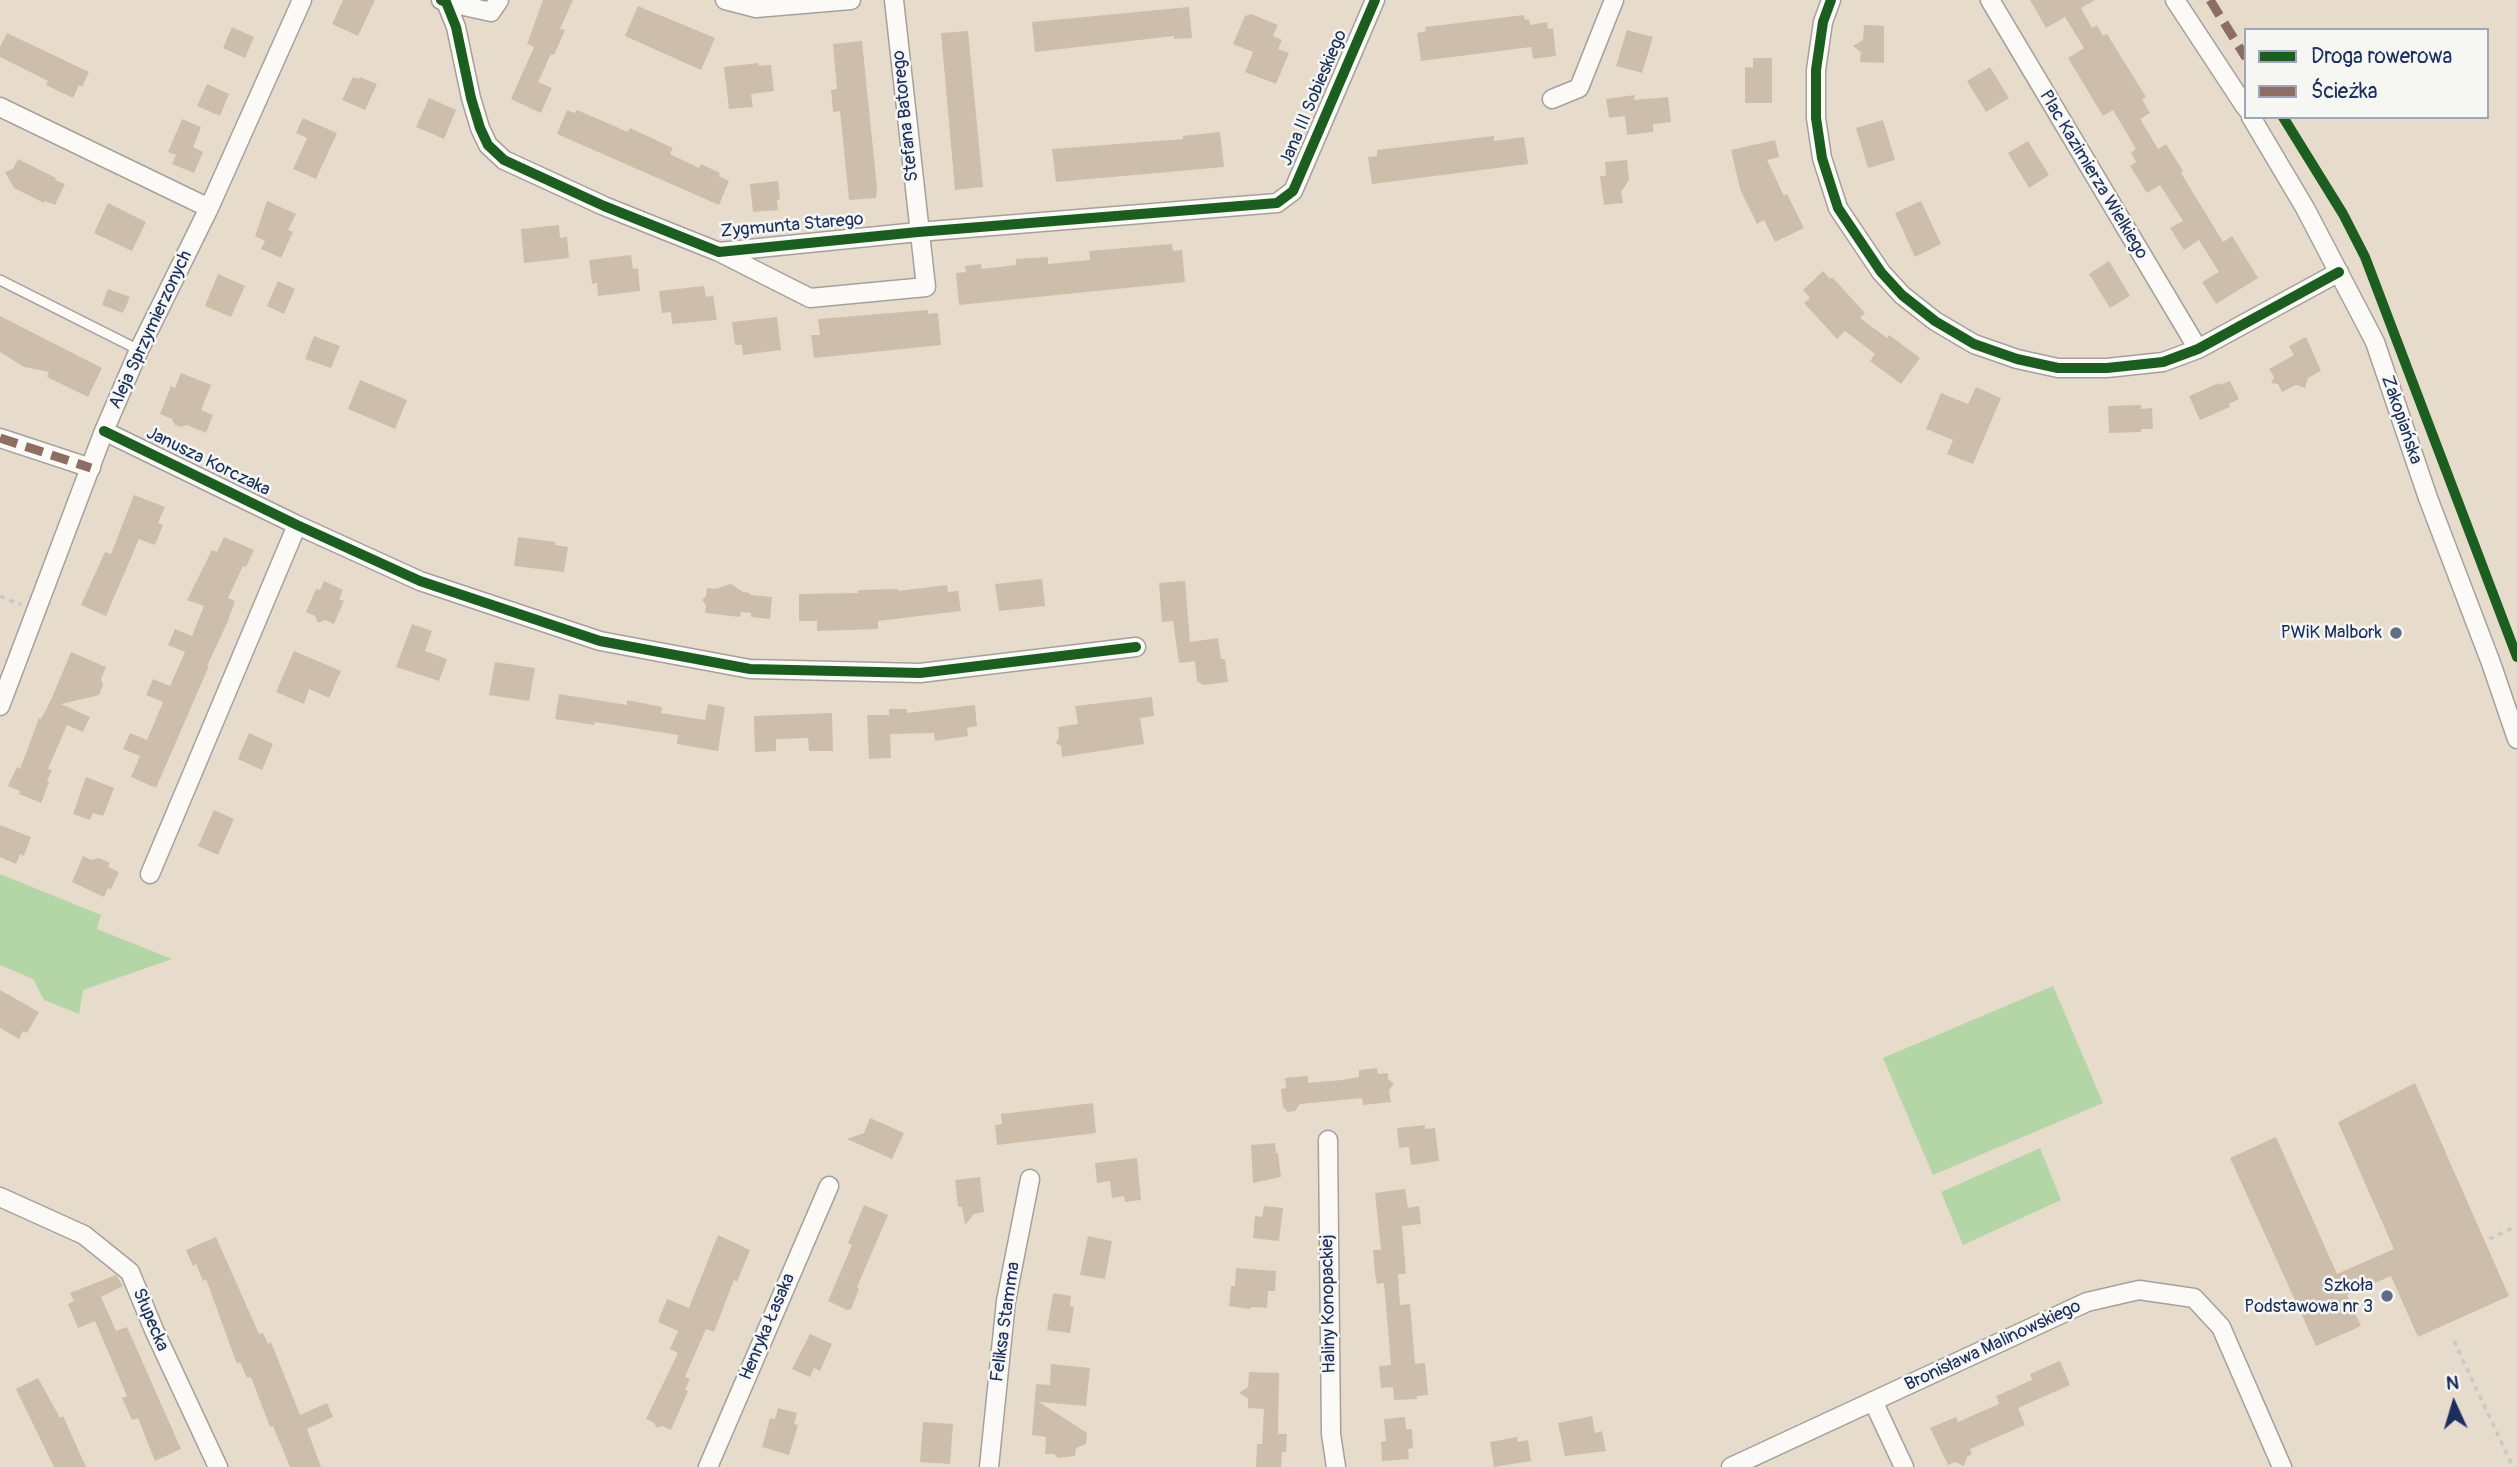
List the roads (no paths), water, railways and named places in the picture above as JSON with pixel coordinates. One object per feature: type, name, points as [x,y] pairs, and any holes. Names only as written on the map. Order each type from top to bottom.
[{"type":"street","name":"Aleja Sprzymierzonych","points":[[0,706],[104,431],[139,350],[209,208],[302,0]]},
{"type":"street","points":[[443,1],[491,12],[499,0]]},
{"type":"street","points":[[725,0],[756,8],[851,0]]},
{"type":"street","name":"Stefana Batorego","points":[[894,0],[918,232]]},
{"type":"street","name":"Jana III Sobieskiego","points":[[1277,203],[1293,191],[1375,0]]},
{"type":"street","points":[[1552,99],[1579,88],[1614,0]]},
{"type":"street","points":[[1831,0],[1823,22],[1816,70],[1816,118],[1822,158],[1838,208],[1881,272],[1902,295],[1935,321],[1974,344],[2017,359],[2059,368],[2107,369],[2162,362],[2198,349],[2339,272]]},
{"type":"street","name":"Plac Kazimierza Wielkiego","points":[[1990,0],[2198,349]]},
{"type":"street","points":[[2175,0],[2244,105]]},
{"type":"street","name":"Zygmunta Starego","points":[[443,1],[456,27],[480,128],[488,145],[504,159],[604,206],[719,252],[810,298],[926,287],[918,232]]},
{"type":"street","points":[[0,107],[209,208]]},
{"type":"street","name":"Zakopiańska","points":[[2253,119],[2305,208],[2375,342],[2428,498],[2517,739]]},
{"type":"street","name":"Zygmunta Starego","points":[[719,252],[918,232],[1277,203]]},
{"type":"street","name":"Janusza Korczaka","points":[[104,431],[297,525],[420,581],[600,641],[750,669],[920,673],[1136,647]]},
{"type":"street","points":[[0,438],[91,468]]},
{"type":"street","points":[[150,874],[297,525]]},
{"type":"street","name":"Haliny Konopackiej","points":[[1328,1140],[1331,1434],[1336,1467]]},
{"type":"street","name":"Feliksa Stamma","points":[[989,1467],[1006,1301],[1030,1179]]},
{"type":"street","name":"Henryka Łasaka","points":[[708,1467],[829,1186]]},
{"type":"street","name":"Słupecka","points":[[0,1196],[84,1235],[130,1272],[153,1330],[218,1467]]},
{"type":"street","name":"Bronisława Malinowskiego","points":[[1731,1467],[2087,1302],[2139,1290],[2194,1298],[2221,1327],[2281,1467]]},
{"type":"street","points":[[1872,1401],[1904,1467]]},
{"type":"lane","points":[[0,280],[139,350]]},
{"type":"place","name":"PWiK Malbork","points":[[2396,633]]},
{"type":"place","name":"Szkoła Podstawowa nr 3","points":[[2387,1296]]}]
